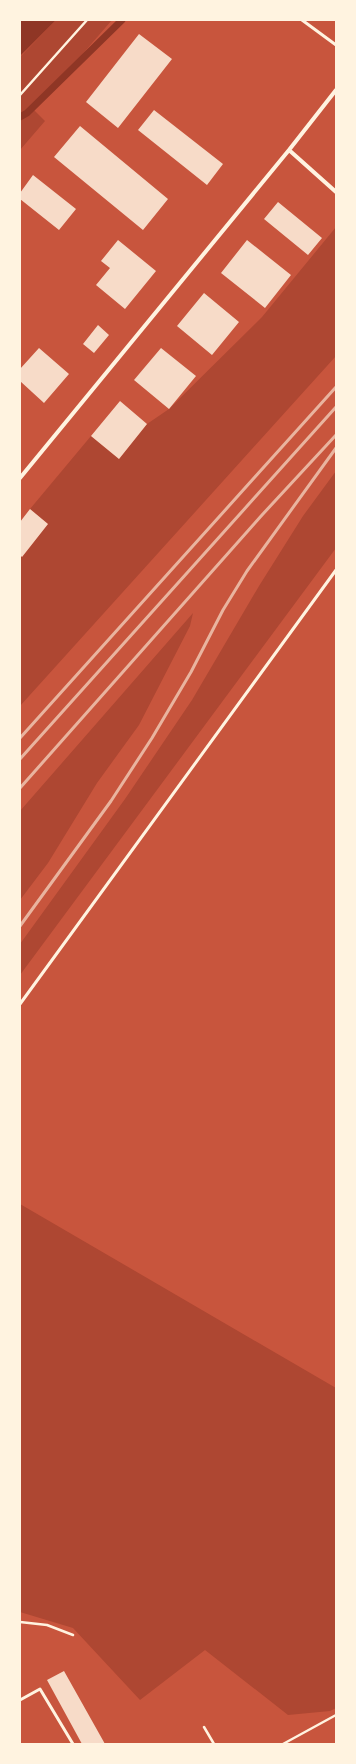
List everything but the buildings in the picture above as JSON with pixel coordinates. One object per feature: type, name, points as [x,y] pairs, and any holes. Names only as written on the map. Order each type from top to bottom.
[{"type":"street","points":[[20,478],[289,150],[336,90]]},
{"type":"street","points":[[289,150],[336,192]]},
{"type":"lane","points":[[302,20],[336,45]]},
{"type":"lane","points":[[20,1004],[336,570]]},
{"type":"lane","points":[[20,1700],[40,1689],[72,1744]]},
{"type":"path","points":[[20,95],[87,20]]},
{"type":"path","points":[[20,1622],[47,1625],[73,1635]]},
{"type":"path","points":[[283,1744],[336,1715]]},
{"type":"path","points":[[204,1727],[214,1744]]},
{"type":"shaded area","points":[[20,20],[56,20],[20,56]]},
{"type":"shaded area","points":[[56,20],[112,20],[34,110],[45,121],[20,150],[20,57]]},
{"type":"shaded area","points":[[336,227],[336,356],[20,706],[20,555],[22,557],[48,524],[30,509],[91,436],[119,459],[147,424],[169,409],[262,317]]},
{"type":"shaded area","points":[[336,471],[336,548],[20,975],[20,944],[125,799],[192,700],[259,586],[303,516]]},
{"type":"shaded area","points":[[193,613],[190,626],[139,725],[97,783],[48,863],[20,900],[20,811]]},
{"type":"shaded area","points":[[20,1204],[336,1388],[336,1708],[330,1711],[288,1715],[205,1650],[140,1700],[73,1628],[20,1612]]},
{"type":"waterway","points":[[20,117],[27,113],[122,20]]},
{"type":"railway","points":[[20,738],[336,387]]},
{"type":"railway","points":[[20,759],[336,407]]},
{"type":"railway","points":[[20,788],[262,515],[336,435]]},
{"type":"railway","points":[[20,926],[111,801],[152,738],[191,672],[223,610],[247,571],[336,448]]}]
